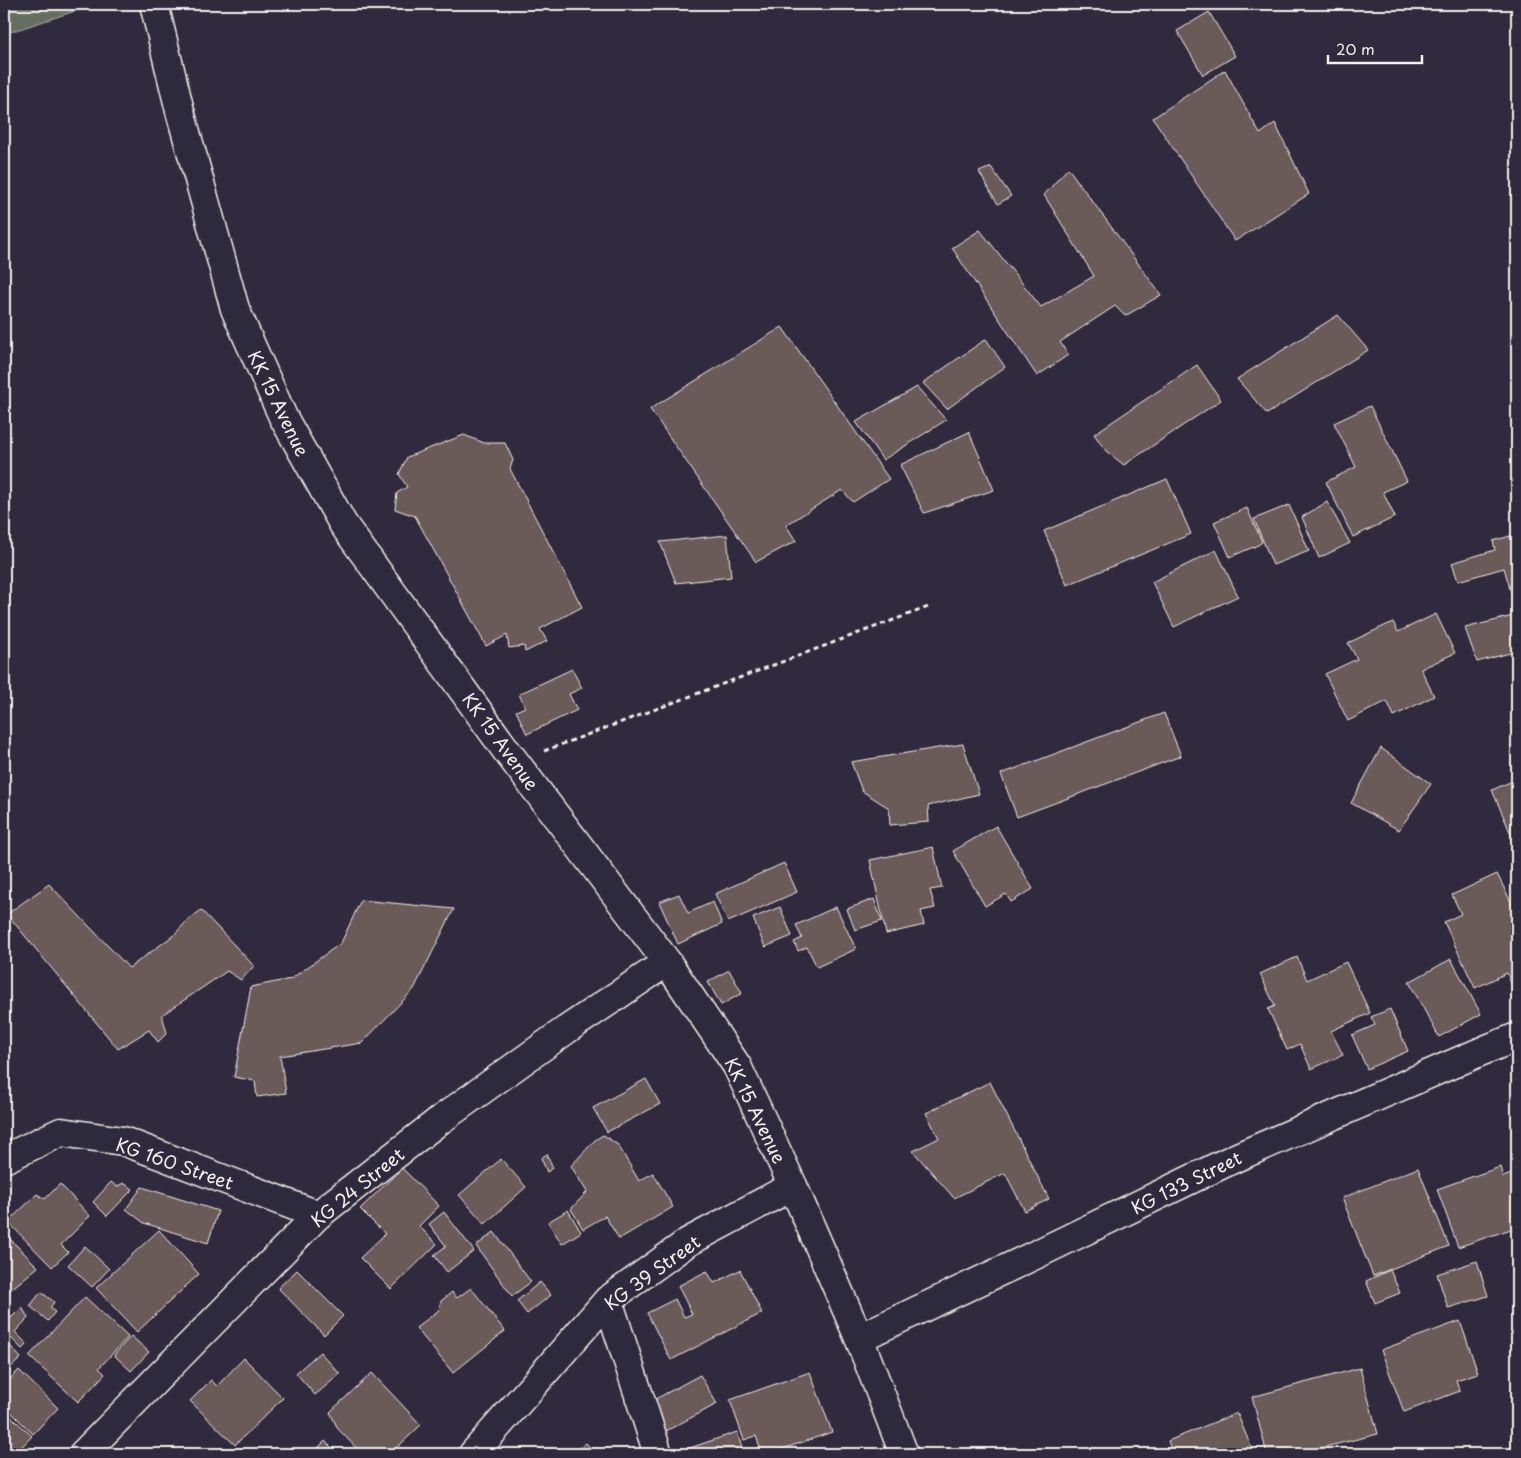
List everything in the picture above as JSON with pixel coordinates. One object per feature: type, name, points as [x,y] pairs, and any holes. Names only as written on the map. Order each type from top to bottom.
[{"type":"street","name":"KK 15 Avenue","points":[[154,4],[180,111],[235,310],[283,417],[343,524],[516,762],[667,962],[737,1066],[859,1338],[904,1454]]},
{"type":"street","name":"KG 24 Street","points":[[82,1454],[193,1344],[318,1215],[440,1120],[566,1030],[667,962]]},
{"type":"street","name":"KG 133 Street","points":[[859,1338],[1235,1158],[1487,1048],[1517,1037]]},
{"type":"street","name":"KG 160 Street","points":[[4,1159],[61,1132],[124,1141],[318,1215]]},
{"type":"street","name":"KG 39 Street","points":[[473,1454],[608,1300],[688,1242],[792,1186]]},
{"type":"street","points":[[608,1300],[658,1454]]},
{"type":"path","points":[[516,762],[931,606]]},
{"type":"green space","points":[[4,4],[97,4],[4,34]]},
{"type":"building","points":[[1209,12],[1235,56],[1203,75],[1177,31]]},
{"type":"building","points":[[1225,70],[1260,134],[1275,123],[1309,194],[1235,241],[1153,118]]},
{"type":"building","points":[[991,167],[1011,196],[998,204],[979,172]]},
{"type":"building","points":[[1068,168],[1161,295],[1125,316],[1115,306],[1060,342],[1068,355],[1037,376],[952,248],[980,230],[1041,307],[1094,276],[1044,195]]},
{"type":"building","points":[[1338,315],[1368,350],[1267,414],[1237,379]]},
{"type":"building","points":[[782,327],[889,479],[853,502],[842,490],[786,525],[796,541],[756,562],[650,409]]},
{"type":"building","points":[[986,339],[1005,367],[947,409],[923,383]]},
{"type":"building","points":[[1197,365],[1221,400],[1124,465],[1106,451],[1094,434]]},
{"type":"building","points":[[917,387],[946,420],[883,460],[856,422]]},
{"type":"building","points":[[1370,406],[1407,481],[1383,492],[1395,517],[1353,537],[1326,482],[1356,467],[1334,423]]},
{"type":"building","points":[[969,432],[994,490],[924,513],[900,465]]},
{"type":"building","points":[[464,435],[484,443],[505,443],[513,460],[510,469],[582,607],[540,629],[547,641],[525,652],[524,646],[509,648],[507,635],[486,646],[415,516],[395,509],[397,493],[407,487],[399,474],[407,457]]},
{"type":"building","points":[[1167,479],[1191,534],[1067,585],[1044,531]]},
{"type":"building","points":[[1327,502],[1350,543],[1319,558],[1302,517]]},
{"type":"building","points":[[1289,505],[1309,551],[1273,565],[1254,519]]},
{"type":"building","points":[[1247,508],[1262,542],[1230,557],[1214,522]]},
{"type":"building","points":[[1517,534],[1517,606],[1515,606],[1504,568],[1458,581],[1452,563],[1495,550],[1493,541]]},
{"type":"building","points":[[727,535],[731,577],[676,583],[660,542]]},
{"type":"building","points":[[1216,550],[1238,596],[1174,627],[1152,582]]},
{"type":"building","points":[[1436,614],[1455,653],[1421,669],[1434,696],[1394,716],[1387,701],[1348,721],[1325,674],[1357,659],[1348,643],[1393,622],[1398,632]]},
{"type":"building","points":[[1517,615],[1517,651],[1477,662],[1465,628]]},
{"type":"building","points":[[572,669],[582,688],[569,694],[577,710],[527,734],[516,711],[525,707],[519,694]]},
{"type":"building","points":[[1164,713],[1181,756],[1017,817],[1001,774]]},
{"type":"building","points":[[963,744],[979,794],[928,806],[929,822],[890,825],[889,808],[862,791],[851,762]]},
{"type":"building","points":[[1381,748],[1431,784],[1399,830],[1351,803]]},
{"type":"building","points":[[1517,779],[1517,848],[1492,790]]},
{"type":"building","points":[[996,826],[1033,889],[1011,902],[1006,894],[985,906],[953,851]]},
{"type":"building","points":[[933,847],[942,888],[930,890],[935,908],[921,911],[924,925],[886,934],[870,860]]},
{"type":"building","points":[[784,863],[797,892],[728,922],[715,894]]},
{"type":"building","points":[[1497,874],[1515,910],[1517,909],[1517,983],[1512,986],[1507,973],[1475,988],[1444,922],[1461,914],[1452,895]]},
{"type":"building","points":[[49,884],[129,968],[174,935],[201,910],[254,966],[241,980],[227,971],[162,1015],[167,1033],[158,1042],[149,1030],[118,1049],[7,914]]},
{"type":"building","points":[[679,894],[688,913],[713,902],[722,924],[678,944],[659,902]]},
{"type":"building","points":[[874,899],[882,921],[855,930],[847,909]]},
{"type":"building","points":[[361,900],[454,909],[414,989],[362,1043],[280,1056],[286,1093],[257,1097],[255,1081],[234,1077],[251,987],[291,979],[341,943]]},
{"type":"building","points":[[780,907],[792,936],[765,947],[753,918]]},
{"type":"building","points":[[836,907],[856,949],[817,967],[807,947],[798,951],[794,942],[802,938],[796,925]]},
{"type":"building","points":[[1297,957],[1307,980],[1346,962],[1370,1013],[1331,1031],[1343,1055],[1311,1069],[1300,1044],[1287,1050],[1268,1009],[1275,1006],[1260,974]]},
{"type":"building","points":[[1451,959],[1481,1014],[1439,1037],[1409,982]]},
{"type":"building","points":[[729,970],[742,993],[721,1005],[708,982]]},
{"type":"building","points":[[1390,1009],[1408,1051],[1367,1069],[1352,1035],[1375,1025],[1371,1017]]},
{"type":"building","points":[[646,1079],[660,1104],[607,1132],[593,1108]]},
{"type":"building","points":[[990,1082],[1049,1199],[1025,1211],[1005,1173],[954,1198],[913,1151],[939,1138],[926,1113]]},
{"type":"building","points":[[603,1135],[618,1145],[639,1181],[653,1173],[673,1207],[619,1239],[605,1216],[583,1229],[571,1209],[587,1192],[571,1166],[595,1140]]},
{"type":"building","points":[[547,1154],[553,1168],[547,1172],[541,1158]]},
{"type":"building","points":[[501,1159],[526,1187],[485,1224],[459,1195]]},
{"type":"building","points":[[1500,1167],[1503,1177],[1517,1172],[1517,1227],[1458,1247],[1437,1189]]},
{"type":"building","points":[[402,1168],[439,1206],[419,1226],[437,1244],[391,1289],[360,1258],[385,1234],[360,1209]]},
{"type":"building","points":[[1418,1168],[1449,1246],[1373,1276],[1342,1198]]},
{"type":"building","points":[[111,1182],[117,1187],[123,1183],[133,1189],[107,1216],[93,1202]]},
{"type":"building","points":[[60,1184],[90,1216],[61,1245],[68,1252],[52,1267],[8,1222],[37,1194],[45,1199]]},
{"type":"building","points":[[142,1187],[218,1211],[208,1243],[144,1223],[126,1209]]},
{"type":"building","points":[[568,1210],[581,1232],[562,1244],[548,1222]]},
{"type":"building","points":[[444,1212],[474,1251],[447,1272],[434,1255],[446,1246],[429,1224]]},
{"type":"building","points":[[159,1230],[199,1274],[137,1332],[96,1288]]},
{"type":"building","points":[[494,1232],[531,1282],[512,1296],[476,1246]]},
{"type":"building","points":[[7,1236],[38,1267],[4,1295],[4,1238]]},
{"type":"building","points":[[85,1246],[109,1269],[92,1287],[68,1265]]},
{"type":"building","points":[[1477,1261],[1488,1296],[1448,1308],[1437,1274]]},
{"type":"building","points":[[297,1270],[343,1316],[324,1335],[278,1288]]},
{"type":"building","points":[[740,1270],[762,1313],[671,1360],[647,1313],[675,1299],[684,1317],[692,1314],[678,1286],[707,1271],[714,1283]]},
{"type":"building","points":[[1390,1270],[1400,1293],[1375,1303],[1366,1281]]},
{"type":"building","points":[[540,1282],[551,1295],[527,1314],[517,1301]]},
{"type":"building","points":[[471,1288],[505,1331],[453,1373],[416,1328],[439,1310],[441,1301],[452,1292],[457,1298]]},
{"type":"building","points":[[41,1292],[54,1302],[50,1308],[55,1312],[48,1321],[30,1306]]},
{"type":"building","points":[[85,1297],[128,1337],[99,1368],[105,1374],[78,1402],[29,1356]]},
{"type":"building","points":[[22,1307],[28,1318],[15,1332],[27,1344],[22,1349],[4,1331],[4,1325]]},
{"type":"building","points":[[1460,1321],[1478,1373],[1456,1380],[1460,1391],[1404,1412],[1381,1350]]},
{"type":"building","points":[[131,1336],[149,1352],[131,1371],[114,1355]]},
{"type":"building","points":[[4,1339],[21,1358],[6,1372],[4,1369]]},
{"type":"building","points":[[320,1352],[340,1374],[315,1395],[296,1373]]},
{"type":"building","points":[[244,1358],[283,1398],[235,1445],[190,1401],[211,1380],[217,1386]]},
{"type":"building","points":[[1360,1368],[1378,1434],[1296,1454],[1267,1454],[1252,1397]]},
{"type":"building","points":[[19,1370],[58,1408],[33,1434],[4,1405],[4,1385]]},
{"type":"building","points":[[810,1372],[832,1432],[768,1454],[762,1454],[756,1436],[744,1440],[730,1400]]},
{"type":"building","points":[[372,1373],[421,1425],[390,1454],[362,1454],[338,1429],[330,1412]]},
{"type":"building","points":[[700,1375],[717,1404],[666,1431],[650,1402]]},
{"type":"building","points":[[4,1410],[32,1436],[15,1454],[4,1454]]},
{"type":"building","points":[[1237,1413],[1254,1454],[1173,1454],[1168,1441]]},
{"type":"building","points":[[737,1432],[744,1454],[683,1454],[681,1451]]},
{"type":"building","points":[[325,1441],[338,1454],[312,1454]]},
{"type":"building","points":[[586,1443],[596,1454],[573,1454]]}]
